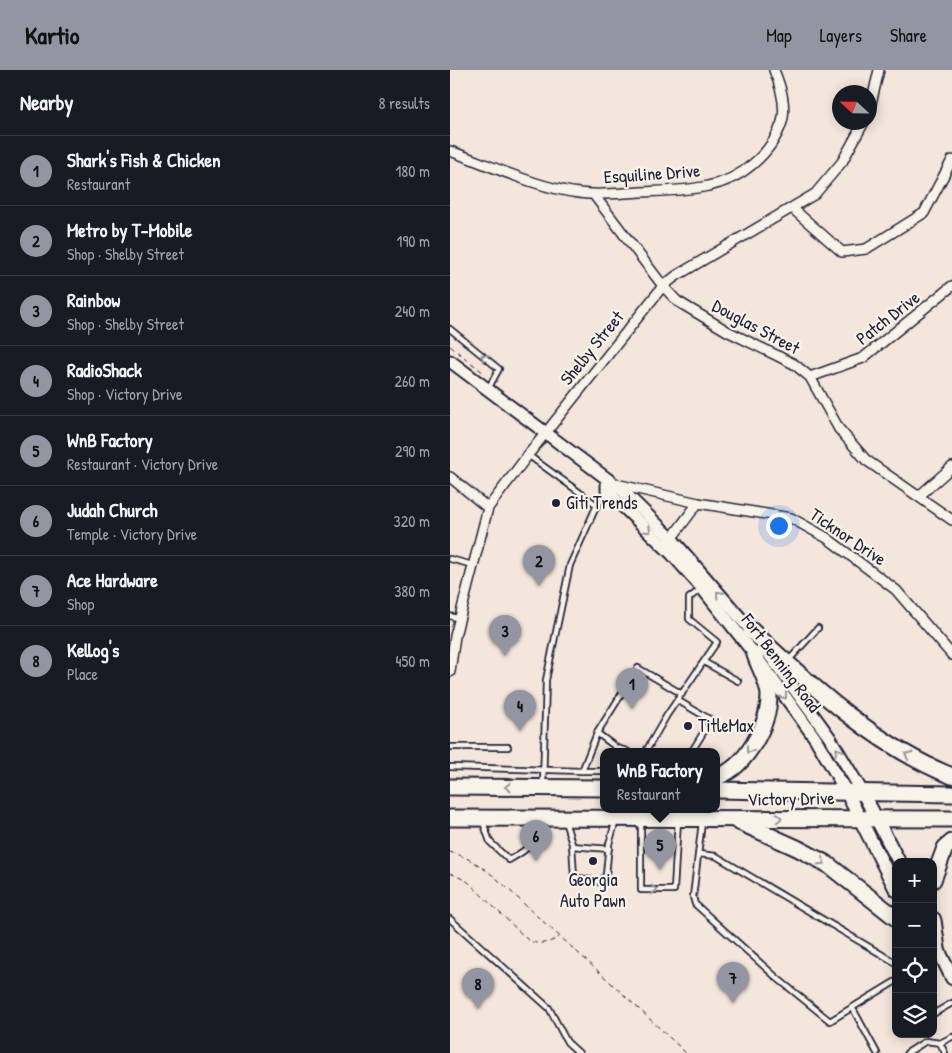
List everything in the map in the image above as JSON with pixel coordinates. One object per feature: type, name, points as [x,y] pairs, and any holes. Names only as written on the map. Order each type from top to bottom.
[{"type":"highway","points":[[751,630],[818,692],[904,752],[952,776]]},
{"type":"highway","points":[[720,776],[724,775],[752,749],[763,724],[769,695],[755,656]]},
{"type":"highway","points":[[450,787],[600,788]]},
{"type":"highway","name":"Victory Drive","points":[[720,790],[952,794]]},
{"type":"highway","name":"Victory Drive","points":[[450,818],[702,819],[876,817],[952,819]]},
{"type":"highway","points":[[731,818],[827,864],[892,915]]},
{"type":"highway","points":[[937,869],[945,848],[952,842]]},
{"type":"main road","name":"Fort Benning Road","points":[[847,793],[892,882]]},
{"type":"main road","name":"Fort Benning Road","points":[[863,793],[897,858]]},
{"type":"main road","points":[[937,952],[952,978]]},
{"type":"street","name":"Esquiline Drive","points":[[450,151],[542,184],[578,193],[677,191],[709,186],[736,176],[756,162],[773,139],[782,121],[783,102],[774,70]]},
{"type":"street","points":[[876,85],[880,70]]},
{"type":"street","name":"Shelby Street","points":[[450,672],[460,619],[488,508],[528,455],[663,286],[815,194],[842,162],[860,130]]},
{"type":"street","points":[[792,208],[842,252],[866,249],[924,213],[952,160]]},
{"type":"street","name":"Douglas Street","points":[[594,194],[663,286],[677,301],[698,315],[794,364],[810,377],[839,429],[866,460],[952,520]]},
{"type":"street","name":"Patch Drive","points":[[810,377],[862,358],[952,286]]},
{"type":"street","name":"Fort Benning Road","points":[[450,361],[546,433],[607,486],[622,490],[668,543],[751,630],[830,738],[863,793]]},
{"type":"street","points":[[919,496],[952,467]]},
{"type":"street","points":[[450,477],[488,508]]},
{"type":"street","name":"Ticknor Drive","points":[[607,486],[791,518],[827,538],[896,590],[952,655]]},
{"type":"street","points":[[668,543],[698,503]]},
{"type":"street","name":"Fort Benning Road","points":[[668,543],[815,738],[847,793]]},
{"type":"street","points":[[450,812],[450,818]]},
{"type":"lane","points":[[450,329],[499,369],[487,390]]},
{"type":"lane","points":[[528,455],[597,505]]},
{"type":"lane","points":[[543,788],[546,680],[570,566],[607,486]]},
{"type":"lane","points":[[450,559],[474,566]]},
{"type":"lane","points":[[648,748],[717,642],[689,618],[689,598],[702,588]]},
{"type":"lane","points":[[450,616],[460,619]]},
{"type":"lane","points":[[786,662],[818,628]]},
{"type":"lane","points":[[704,662],[738,681]]},
{"type":"lane","points":[[582,771],[597,733],[638,668],[682,694]]},
{"type":"lane","points":[[678,700],[711,720],[694,748]]},
{"type":"lane","points":[[597,733],[617,748]]},
{"type":"lane","points":[[450,746],[508,748]]},
{"type":"lane","points":[[450,768],[600,771]]},
{"type":"lane","points":[[482,818],[490,842],[509,860],[527,850],[535,840],[541,818]]},
{"type":"lane","points":[[564,819],[572,846],[574,877],[591,882],[600,882],[606,875],[609,849],[616,819]]},
{"type":"lane","points":[[641,819],[641,890],[674,890],[678,819]]},
{"type":"lane","points":[[702,819],[693,897],[695,904],[777,978],[830,1021],[892,983]]},
{"type":"lane","points":[[572,846],[609,849]]},
{"type":"lane","points":[[699,854],[716,856],[892,961]]},
{"type":"lane","points":[[450,918],[549,1008],[566,1042],[579,1053]]},
{"type":"lane","points":[[937,1012],[952,1003]]},
{"type":"lane","points":[[852,1008],[877,1053]]},
{"type":"lane","points":[[907,1053],[926,1041],[940,1043],[952,1037]]},
{"type":"lane","points":[[940,1043],[945,1053]]},
{"type":"path","points":[[450,852],[460,855],[484,869],[560,936],[686,1053]]},
{"type":"path","points":[[450,873],[467,881],[512,922],[529,941],[537,944],[545,943],[560,936]]},
{"type":"place","name":"Giti Trends","points":[[556,503]]},
{"type":"place","name":"Metro by T-Mobile","points":[[539,586]]},
{"type":"place","name":"Rainbow","points":[[505,656]]},
{"type":"place","name":"Shark's Fish & Chicken","points":[[632,709]]},
{"type":"place","name":"TitleMax","points":[[688,726]]},
{"type":"place","name":"RadioShack","points":[[520,731]]},
{"type":"place","name":"Judah Church","points":[[536,861]]},
{"type":"place","name":"Georgia Auto Pawn","points":[[593,861]]},
{"type":"place","name":"WnB Factory","points":[[660,870]]},
{"type":"place","name":"Ace Hardware","points":[[733,1003]]},
{"type":"place","name":"Kellog's","points":[[478,1009]]}]
